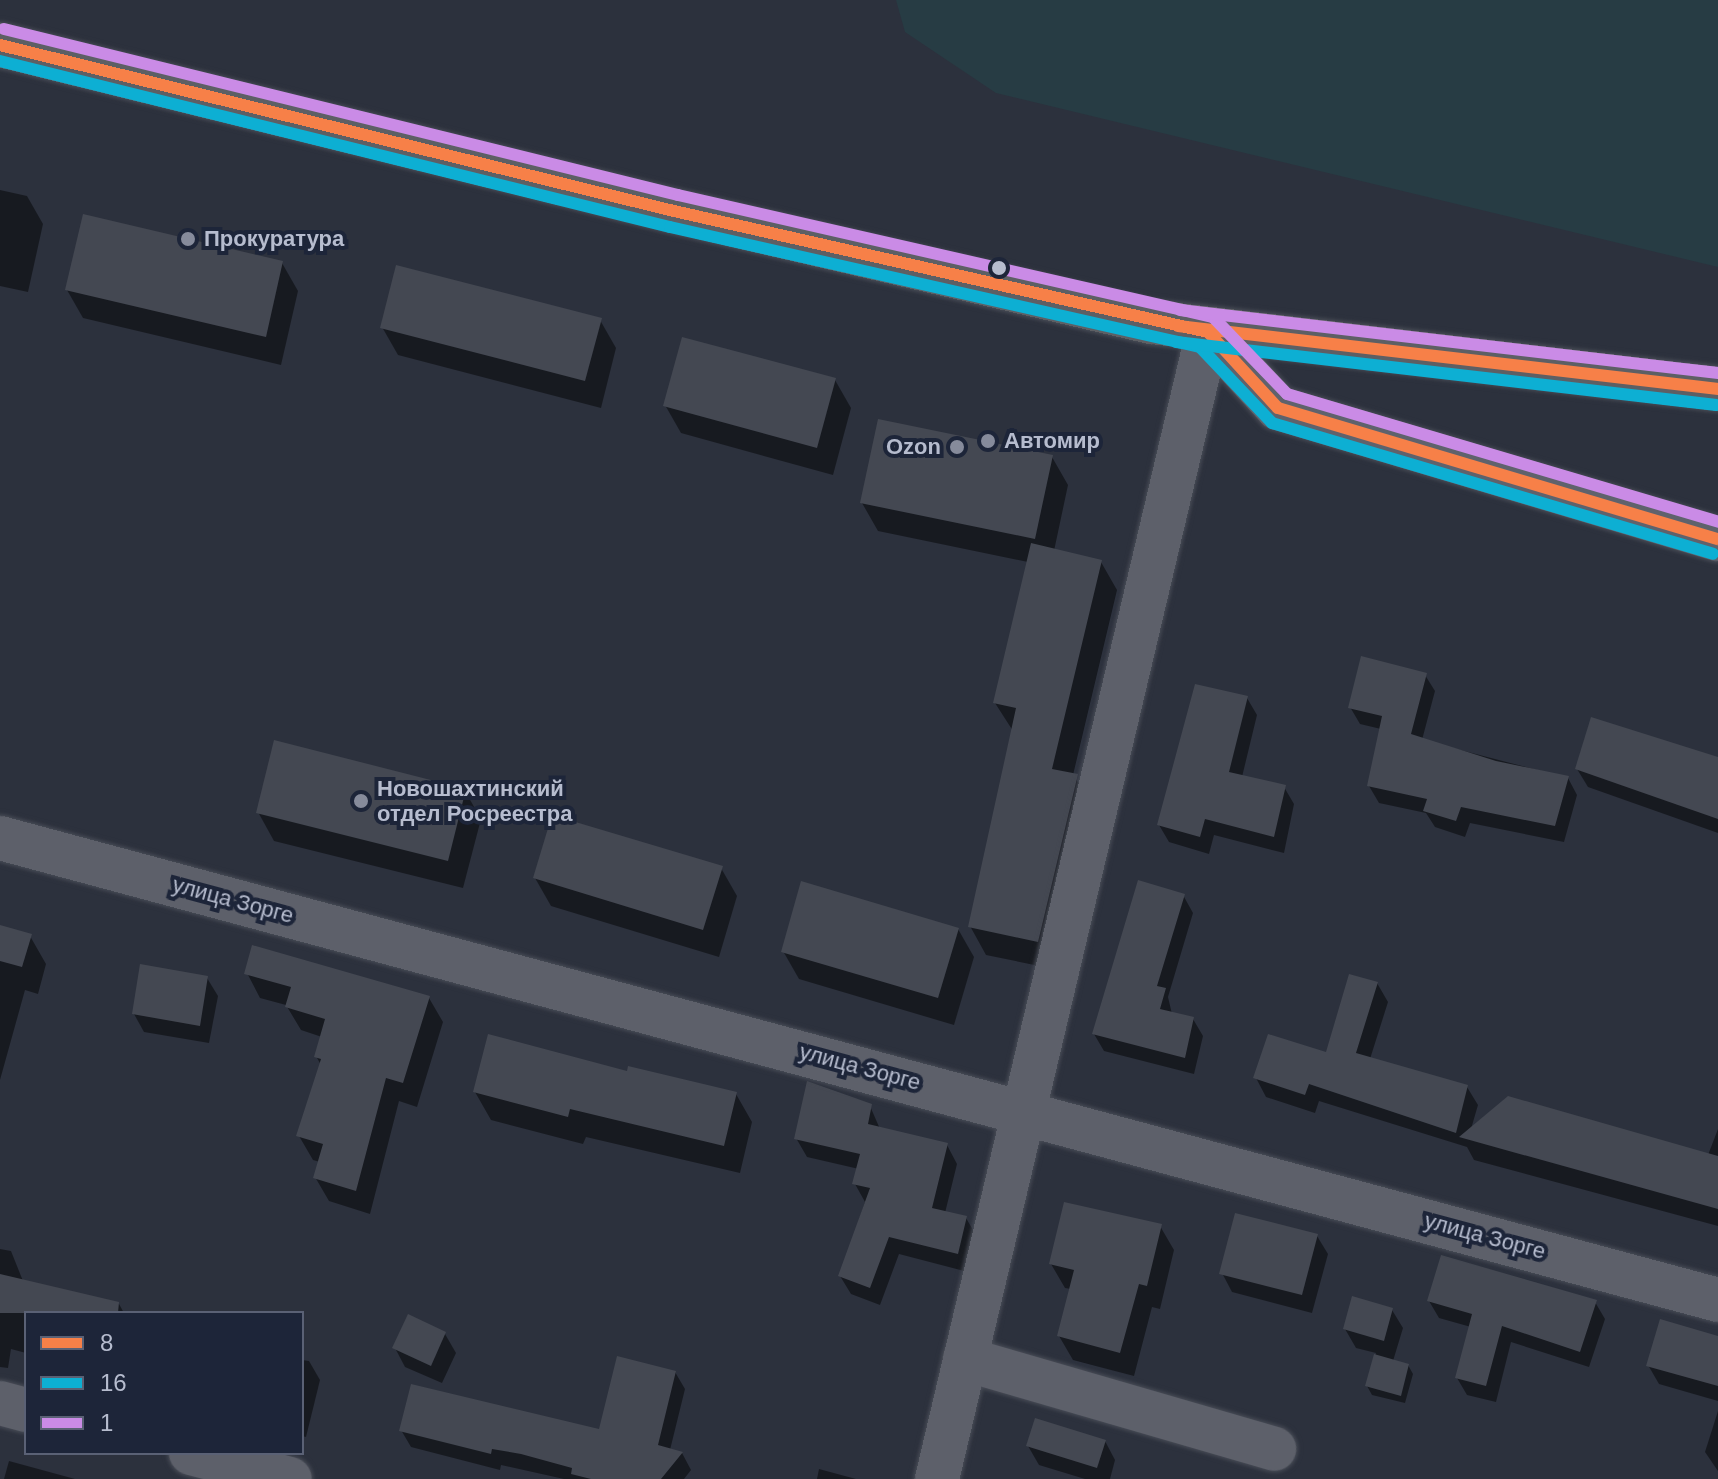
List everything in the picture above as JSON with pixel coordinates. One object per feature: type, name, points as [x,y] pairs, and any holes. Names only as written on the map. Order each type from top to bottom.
[{"type":"highway","points":[[0,45],[674,211],[1208,332],[1718,389]]},
{"type":"main road","points":[[1208,332],[1278,408],[1718,539]]},
{"type":"street","points":[[937,1479],[1208,332]]},
{"type":"street","name":"улица Зорге","points":[[0,838],[1718,1300]]},
{"type":"street","points":[[965,1359],[1274,1449]]},
{"type":"street","points":[[0,1403],[24,1409]]},
{"type":"street","points":[[199,1455],[290,1479]]},
{"type":"shaded area","points":[[896,0],[1718,0],[1718,267],[996,93],[905,32]]},
{"type":"building","points":[[83,214],[283,261],[266,337],[65,290]]},
{"type":"building","points":[[396,265],[602,318],[585,381],[380,328]]},
{"type":"building","points":[[682,337],[836,378],[817,448],[663,406]]},
{"type":"building","points":[[878,419],[1053,455],[1035,539],[860,503]]},
{"type":"building","points":[[1031,543],[1102,560],[1052,769],[1078,774],[1038,942],[968,927],[1016,708],[993,703]]},
{"type":"building","points":[[1361,656],[1427,673],[1411,734],[1496,761],[1569,776],[1555,826],[1461,807],[1456,821],[1423,811],[1427,799],[1367,786],[1382,716],[1348,708]]},
{"type":"building","points":[[1195,684],[1248,696],[1229,772],[1286,785],[1274,837],[1205,819],[1200,837],[1157,825]]},
{"type":"building","points":[[1591,717],[1718,757],[1718,819],[1575,769]]},
{"type":"building","name":"Новошахтинский отдел Росреестра","points":[[274,740],[466,789],[448,861],[256,813]]},
{"type":"building","points":[[552,815],[723,866],[703,930],[533,878]]},
{"type":"building","points":[[1138,880],[1185,894],[1157,986],[1166,988],[1160,1009],[1194,1017],[1185,1058],[1092,1034]]},
{"type":"building","points":[[801,881],[959,928],[938,998],[781,952]]},
{"type":"building","points":[[0,925],[32,934],[22,967],[0,961]]},
{"type":"building","points":[[252,945],[430,996],[403,1083],[386,1078],[356,1191],[313,1178],[323,1144],[296,1136],[321,1059],[314,1057],[325,1019],[285,1007],[291,987],[244,974]]},
{"type":"building","points":[[140,964],[208,976],[200,1026],[132,1014]]},
{"type":"building","points":[[1349,974],[1378,982],[1356,1053],[1468,1085],[1456,1133],[1309,1084],[1305,1095],[1253,1078],[1268,1034],[1326,1052]]},
{"type":"building","points":[[488,1034],[627,1071],[628,1066],[737,1092],[724,1146],[570,1109],[568,1117],[473,1092]]},
{"type":"building","points":[[807,1081],[872,1104],[868,1124],[948,1143],[932,1208],[967,1216],[958,1254],[889,1237],[870,1288],[838,1276],[870,1188],[852,1184],[860,1154],[794,1139]]},
{"type":"building","points":[[1508,1096],[1718,1156],[1718,1209],[1459,1137]]},
{"type":"building","points":[[1064,1202],[1162,1224],[1147,1286],[1139,1284],[1120,1353],[1057,1336],[1074,1270],[1049,1264]]},
{"type":"building","points":[[1235,1213],[1318,1234],[1302,1295],[1219,1274]]},
{"type":"building","points":[[1441,1255],[1597,1300],[1580,1352],[1502,1326],[1486,1386],[1455,1378],[1472,1314],[1427,1301]]},
{"type":"building","points":[[0,1274],[119,1302],[118,1311],[0,1313]]},
{"type":"building","points":[[1352,1296],[1393,1308],[1384,1341],[1343,1329]]},
{"type":"building","points":[[408,1314],[446,1332],[431,1366],[392,1348]]},
{"type":"building","points":[[1660,1319],[1718,1336],[1718,1386],[1646,1366]]},
{"type":"building","points":[[1374,1354],[1409,1364],[1401,1396],[1365,1386]]},
{"type":"building","points":[[617,1356],[676,1371],[658,1445],[683,1452],[661,1479],[591,1479],[571,1474],[572,1468],[521,1454],[492,1449],[491,1454],[399,1431],[411,1384],[599,1429]]},
{"type":"building","points":[[1035,1418],[1106,1440],[1097,1468],[1026,1446]]},
{"type":"transit line","name":"1","points":[[4,29],[678,195],[1213,317],[1287,394],[1718,522]]},
{"type":"transit line","name":"8","points":[[0,45],[674,211],[1208,332],[1278,408],[1718,539]]},
{"type":"transit line","name":"16","points":[[0,61],[670,227],[1200,347],[1272,423],[1713,554]]},
{"type":"transit line","name":"1","points":[[1180,310],[1718,373]]},
{"type":"transit line","name":"8","points":[[1178,326],[1718,389]]},
{"type":"transit line","name":"16","points":[[1176,342],[1716,405]]},
{"type":"place","name":"Прокуратура","points":[[188,239]]},
{"type":"place","name":"Автомир","points":[[988,441]]},
{"type":"place","name":"Ozon","points":[[957,447]]},
{"type":"place","name":"Новошахтинский отдел Росреестра","points":[[361,801]]}]
